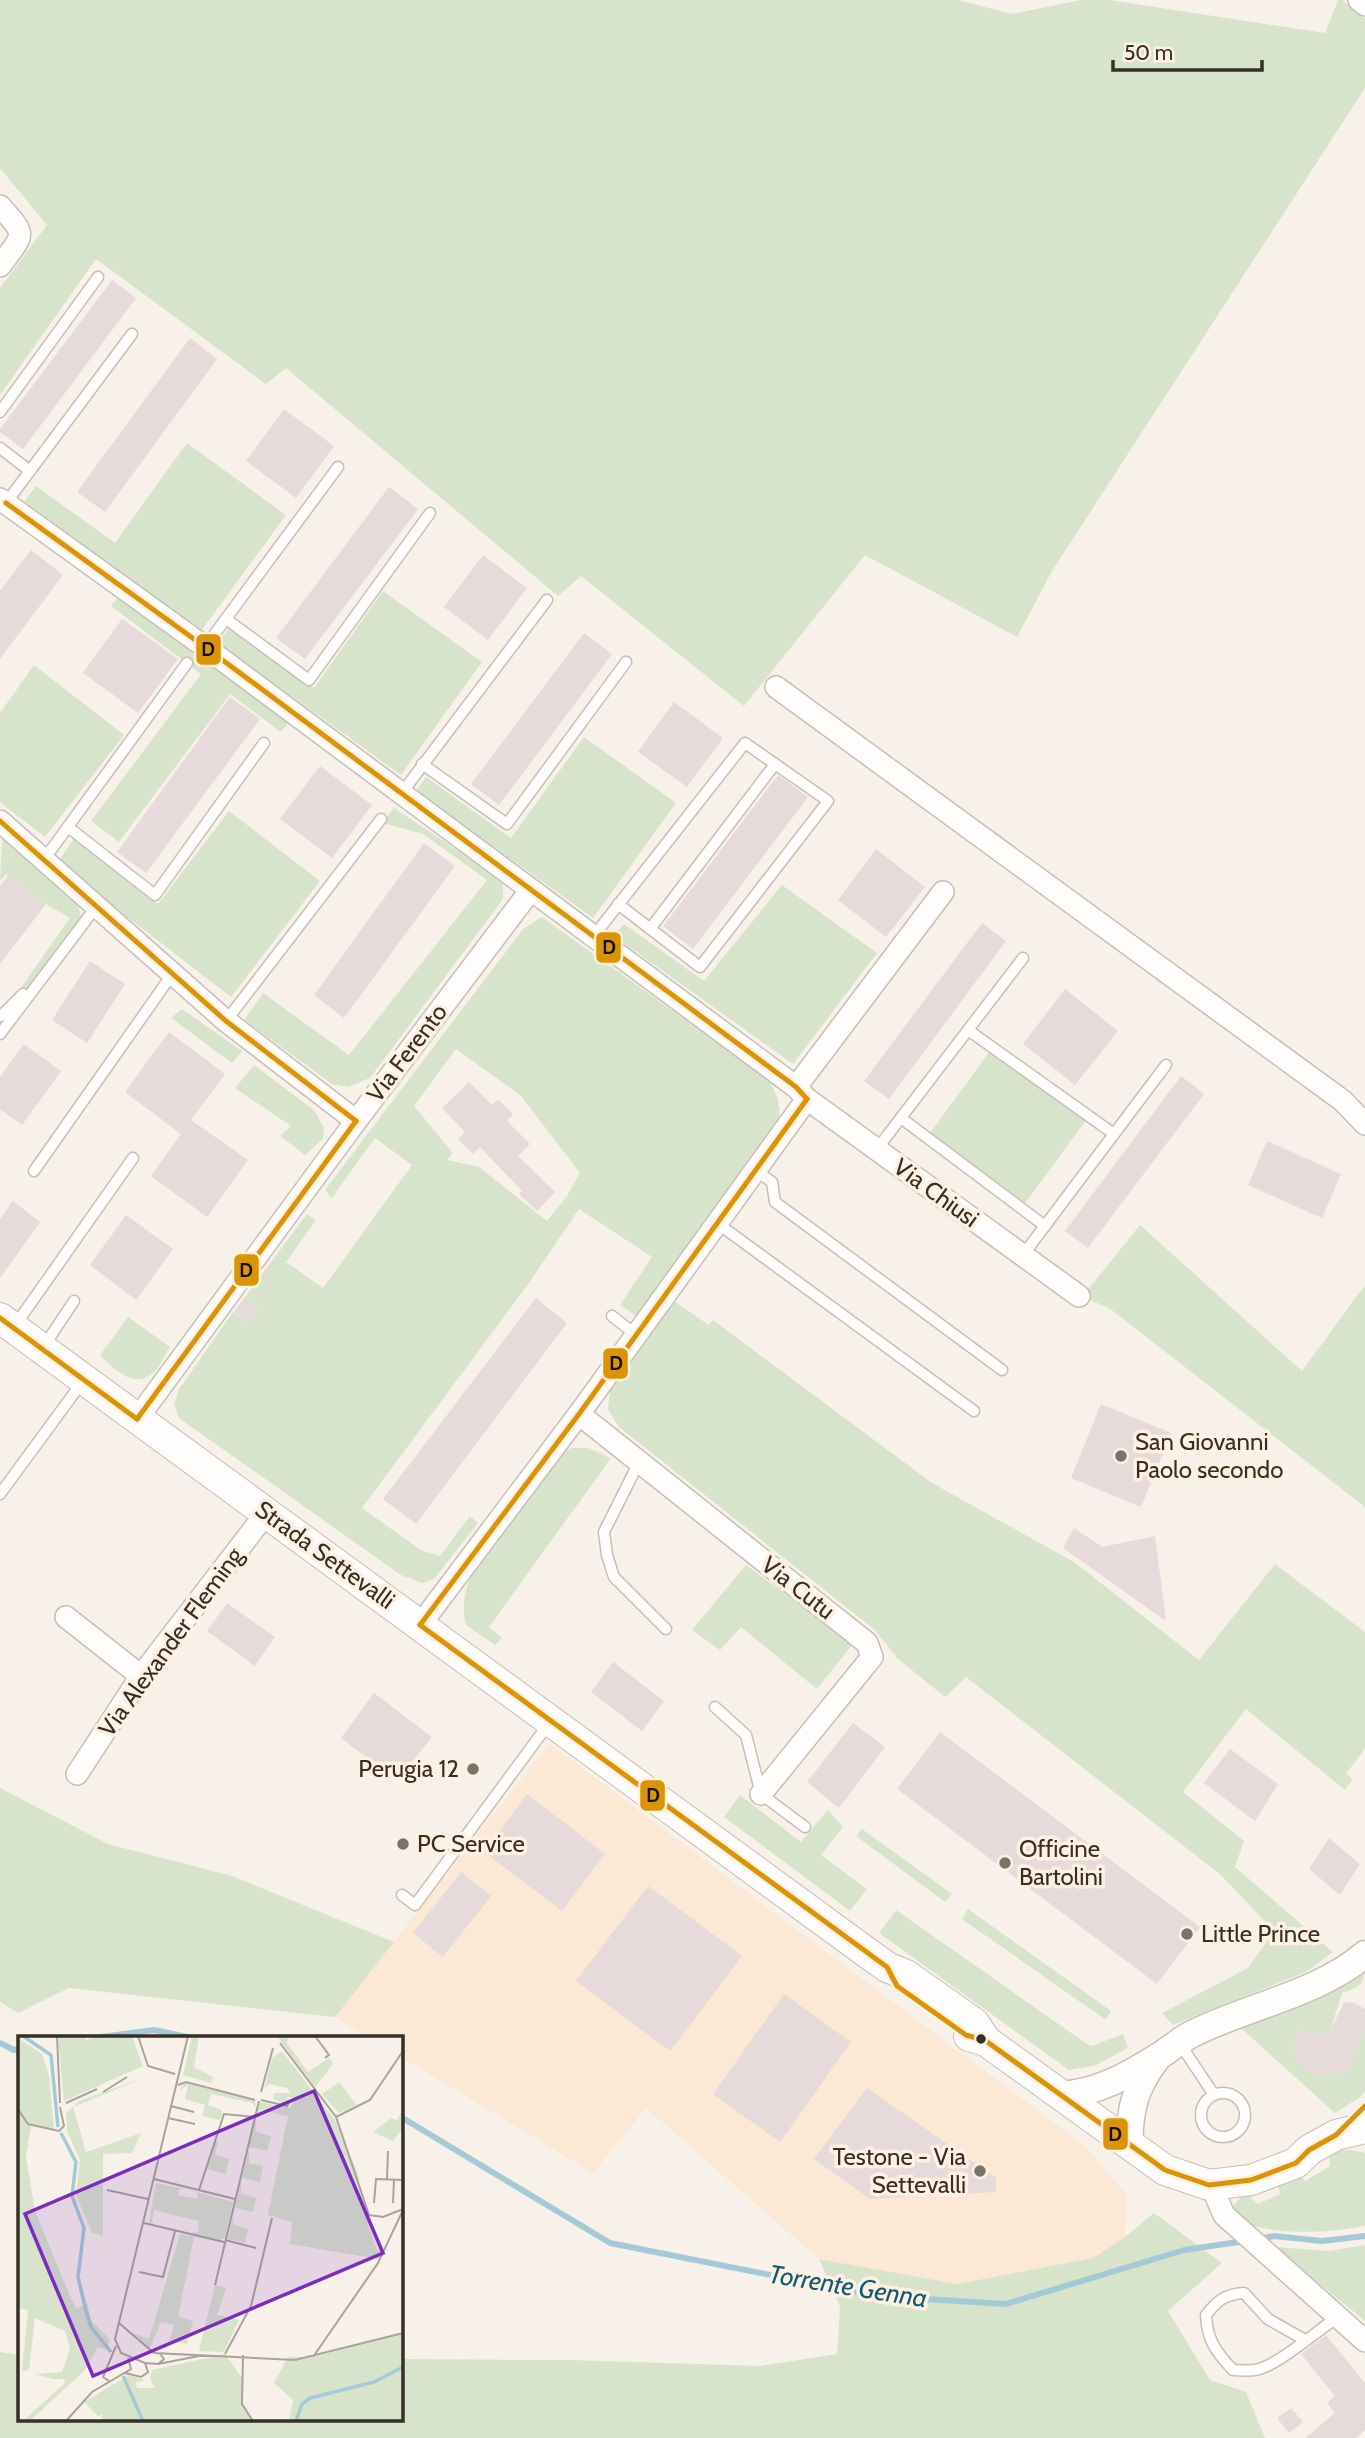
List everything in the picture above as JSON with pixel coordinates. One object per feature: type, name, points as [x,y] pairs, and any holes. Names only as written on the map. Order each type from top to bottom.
[{"type":"main road","name":"Strada Settevalli","points":[[7,1323],[887,1967],[906,1975],[974,2023],[986,2041],[1129,2146],[1164,2170],[1204,2182]]},
{"type":"main road","points":[[1351,2138],[1365,2106]]},
{"type":"main road","points":[[1204,2182],[1292,2152],[1351,2138],[1365,2128]]},
{"type":"street","points":[[1359,0],[1365,5]]},
{"type":"street","points":[[0,206],[19,228],[20,240],[0,266]]},
{"type":"street","name":"Via Chiusi","points":[[2,504],[205,647],[877,1150],[1079,1296]]},
{"type":"street","points":[[776,687],[1343,1101],[1365,1124]]},
{"type":"street","points":[[0,821],[226,1021],[356,1121]]},
{"type":"street","name":"Via Ferento","points":[[137,1419],[356,1121],[530,891]]},
{"type":"street","points":[[420,1625],[579,1414],[755,1170],[802,1093],[943,892]]},
{"type":"street","name":"Via Cutu","points":[[579,1414],[867,1643],[872,1657],[761,1794]]},
{"type":"street","name":"Via Alexander Fleming","points":[[77,1774],[141,1676],[267,1512]]},
{"type":"street","points":[[65,1617],[141,1676]]},
{"type":"street","points":[[1060,2095],[1082,2094],[1104,2085],[1189,2035],[1336,1975],[1365,1954]]},
{"type":"street","points":[[1129,2146],[1129,2119],[1134,2097],[1142,2080],[1169,2049]]},
{"type":"street","points":[[1204,2182],[1217,2199],[1224,2215],[1365,2341]]},
{"type":"lane","points":[[0,412],[98,277]]},
{"type":"lane","points":[[2,504],[30,471],[132,334]]},
{"type":"lane","points":[[0,448],[30,471]]},
{"type":"lane","points":[[205,647],[338,467]]},
{"type":"lane","points":[[226,619],[309,680],[430,513]]},
{"type":"lane","points":[[401,794],[547,600]]},
{"type":"lane","points":[[422,764],[507,824],[626,662]]},
{"type":"lane","points":[[43,861],[187,663]]},
{"type":"lane","points":[[68,827],[155,895],[264,743]]},
{"type":"lane","points":[[593,937],[618,905],[745,743],[828,801],[700,967],[618,905]]},
{"type":"lane","points":[[650,929],[775,764]]},
{"type":"lane","points":[[226,1021],[381,818]]},
{"type":"lane","points":[[0,1034],[96,907]]},
{"type":"lane","points":[[877,1150],[1023,958]]},
{"type":"lane","points":[[1,1016],[46,973]]},
{"type":"lane","points":[[34,1171],[173,973]]},
{"type":"lane","points":[[968,1030],[1114,1134]]},
{"type":"lane","points":[[1023,1255],[1166,1065]]},
{"type":"lane","points":[[901,1118],[1045,1226]]},
{"type":"lane","points":[[7,1323],[133,1158]]},
{"type":"lane","points":[[755,1170],[772,1182],[775,1202],[1002,1370]]},
{"type":"lane","points":[[716,1222],[974,1411]]},
{"type":"lane","points":[[42,1349],[74,1301]]},
{"type":"lane","points":[[612,1316],[635,1334]]},
{"type":"lane","points":[[0,1494],[83,1381]]},
{"type":"lane","points":[[639,1462],[604,1532],[607,1555],[614,1577],[666,1629]]},
{"type":"lane","points":[[715,1707],[746,1735],[761,1794],[805,1827]]},
{"type":"lane","points":[[402,1895],[415,1905],[550,1722]]},
{"type":"lane","points":[[1169,2049],[1214,2095],[1229,2094],[1241,2102],[1245,2117],[1234,2134],[1221,2137],[1204,2126],[1201,2112],[1203,2105],[1214,2095]]},
{"type":"lane","points":[[1305,2340],[1268,2319],[1244,2293],[1219,2299],[1206,2315],[1207,2333],[1219,2355],[1233,2370],[1256,2370],[1305,2340],[1338,2317]]},
{"type":"shaded area","points":[[549,1743],[1086,2147],[1127,2195],[1125,2237],[1093,2258],[957,2284],[819,2259],[646,2108],[593,2173],[402,2058],[402,2036],[366,2036],[335,2017]]},
{"type":"green space","points":[[0,0],[958,0],[1012,14],[1081,0],[1109,0],[1325,33],[1338,0],[1342,0],[1365,19],[1365,88],[1052,571],[1017,637],[865,555],[744,706],[581,576],[558,596],[286,368],[266,384],[96,259],[0,395],[0,288],[47,225],[0,168]]},
{"type":"green space","points":[[187,443],[286,515],[201,631],[24,502],[36,486],[115,543]]},
{"type":"green space","points":[[383,591],[482,662],[401,775],[218,643],[230,627],[314,688]]},
{"type":"green space","points":[[120,595],[289,722],[281,732],[230,694],[119,842],[91,821],[201,674],[111,606]]},
{"type":"green space","points":[[34,665],[124,735],[45,837],[0,802],[0,713]]},
{"type":"green space","points":[[584,737],[676,803],[593,918],[416,791],[426,777],[511,838]]},
{"type":"green space","points":[[394,808],[495,875],[503,885],[503,899],[370,1078],[348,1087],[332,1084],[244,1020],[263,993],[349,1055],[487,880],[423,834],[382,823]]},
{"type":"green space","points":[[229,811],[320,881],[231,997],[57,863],[74,839],[158,904]]},
{"type":"green space","points":[[2,839],[77,901],[81,917],[10,1021],[1,1016],[70,918],[6,874],[0,881]]},
{"type":"green space","points":[[782,885],[877,953],[793,1064],[614,936],[624,924],[704,981]]},
{"type":"green space","points":[[542,917],[769,1080],[778,1099],[780,1121],[636,1316],[620,1305],[652,1257],[579,1209],[529,1283],[362,1508],[422,1551],[440,1556],[470,1516],[478,1523],[434,1579],[422,1583],[401,1575],[179,1418],[174,1405],[179,1389],[233,1312],[248,1323],[260,1308],[245,1297],[307,1214],[316,1220],[286,1262],[323,1288],[412,1165],[375,1138],[332,1198],[325,1190],[523,929]],"holes":[[[456,1049],[521,1096],[580,1173],[567,1196],[547,1221],[479,1167],[447,1160],[453,1153],[414,1106]]]},
{"type":"green space","points":[[182,1009],[242,1051],[232,1063],[171,1018]]},
{"type":"green space","points":[[993,1047],[1089,1116],[1021,1209],[927,1137]]},
{"type":"green space","points":[[254,1065],[314,1110],[324,1128],[323,1139],[305,1155],[280,1136],[291,1126],[235,1088]]},
{"type":"green space","points":[[1140,1225],[1302,1371],[1365,1285],[1365,1507],[1109,1308],[1082,1297]]},
{"type":"green space","points":[[674,1301],[709,1325],[713,1320],[932,1483],[1074,1562],[1199,1660],[1275,1564],[1365,1632],[1365,1748],[1346,1774],[1353,1779],[1345,1790],[1246,1709],[1183,1792],[1244,1841],[1235,1867],[1333,1952],[1306,1972],[1173,2025],[1162,2013],[1248,1968],[1274,1931],[1221,1875],[966,1677],[945,1697],[898,1659],[875,1630],[619,1427],[608,1409],[610,1391]]},
{"type":"green space","points":[[128,1317],[170,1347],[155,1372],[145,1378],[123,1375],[100,1355]]},
{"type":"green space","points":[[571,1448],[588,1448],[611,1458],[489,1627],[502,1638],[495,1645],[466,1625],[464,1604],[470,1578],[558,1455]]},
{"type":"green space","points":[[746,1565],[853,1644],[817,1689],[741,1627],[720,1650],[692,1630]]},
{"type":"green space","points":[[0,1788],[108,1844],[232,1876],[394,1942],[335,2017],[69,1988],[18,2013],[0,2002]]},
{"type":"green space","points":[[740,1795],[801,1842],[828,1810],[843,1827],[821,1855],[867,1889],[850,1911],[724,1817]]},
{"type":"green space","points":[[862,1829],[952,1894],[945,1902],[856,1836]]},
{"type":"green space","points":[[968,1909],[1111,2011],[1106,2020],[962,1919]]},
{"type":"green space","points":[[896,1910],[1087,2044],[1092,2046],[1123,2034],[1128,2048],[1094,2066],[1069,2070],[879,1933]]},
{"type":"green space","points":[[1364,1968],[1361,1983],[1342,1993],[1330,2032],[1312,2034],[1298,2031],[1294,2053],[1303,2065],[1318,2076],[1347,2071],[1365,2029],[1365,2091],[1335,2113],[1242,2029]]},
{"type":"green space","points":[[1351,2150],[1365,2153],[1365,2226],[1312,2232],[1270,2230],[1251,2224],[1232,2208],[1245,2191],[1258,2204],[1280,2194],[1277,2183],[1299,2173],[1305,2181],[1330,2166],[1329,2152]]},
{"type":"green space","points":[[1154,2213],[1222,2263],[1168,2311],[1210,2380],[1246,2392],[1265,2438],[0,2438],[0,2352],[18,2355],[18,2420],[402,2420],[402,2359],[570,2360],[761,2366],[837,2354],[840,2307],[819,2259],[957,2284],[1093,2258]]},
{"type":"green space","points":[[1365,2245],[1365,2321],[1275,2247],[1328,2251]]},
{"type":"building","points":[[112,280],[136,298],[23,449],[0,432],[0,429]]},
{"type":"building","points":[[190,338],[217,359],[105,512],[77,492]]},
{"type":"building","points":[[284,409],[334,446],[296,498],[246,461]]},
{"type":"building","points":[[389,487],[418,509],[305,659],[276,638]]},
{"type":"building","points":[[31,550],[63,575],[0,659],[0,591]]},
{"type":"building","points":[[483,555],[527,588],[488,640],[444,607]]},
{"type":"building","points":[[122,619],[178,659],[138,713],[83,673]]},
{"type":"building","points":[[584,633],[612,654],[499,805],[471,784]]},
{"type":"building","points":[[230,697],[260,719],[146,873],[117,852]]},
{"type":"building","points":[[674,702],[723,738],[687,787],[638,752]]},
{"type":"building","points":[[320,766],[372,805],[332,858],[280,819]]},
{"type":"building","points":[[778,775],[808,797],[693,949],[663,926]]},
{"type":"building","points":[[424,843],[455,866],[344,1018],[314,995]]},
{"type":"building","points":[[876,849],[925,887],[886,937],[838,900]]},
{"type":"building","points":[[8,875],[46,904],[0,964],[0,886]]},
{"type":"building","points":[[982,923],[1006,941],[889,1099],[864,1081]]},
{"type":"building","points":[[90,961],[125,984],[87,1043],[52,1020]]},
{"type":"building","points":[[1065,989],[1118,1031],[1075,1085],[1023,1044]]},
{"type":"building","points":[[169,1032],[225,1074],[191,1120],[248,1160],[207,1217],[151,1176],[181,1134],[125,1092]]},
{"type":"building","points":[[24,1044],[61,1071],[22,1125],[0,1109],[0,1077]]},
{"type":"building","points":[[1181,1076],[1204,1094],[1088,1248],[1065,1231]]},
{"type":"building","points":[[469,1082],[492,1105],[498,1099],[513,1114],[507,1121],[530,1144],[518,1156],[555,1192],[537,1211],[519,1194],[522,1191],[480,1147],[473,1154],[458,1139],[465,1132],[442,1108]]},
{"type":"building","points":[[1267,1141],[1341,1174],[1322,1218],[1248,1185]]},
{"type":"building","points":[[13,1201],[40,1222],[0,1278],[0,1219]]},
{"type":"building","points":[[126,1215],[173,1249],[136,1300],[90,1265]]},
{"type":"building","points":[[245,1297],[260,1308],[248,1323],[234,1312]]},
{"type":"building","points":[[536,1298],[567,1323],[416,1524],[383,1499]]},
{"type":"building","name":"San Giovanni Paolo secondo","points":[[1101,1404],[1171,1433],[1141,1507],[1071,1478]]},
{"type":"building","points":[[1074,1528],[1102,1547],[1155,1536],[1166,1621],[1063,1548]]},
{"type":"building","points":[[227,1603],[275,1637],[255,1666],[207,1631]]},
{"type":"building","points":[[613,1662],[664,1701],[642,1731],[591,1692]]},
{"type":"building","points":[[374,1693],[432,1737],[397,1781],[341,1738]]},
{"type":"building","points":[[853,1723],[885,1747],[839,1808],[807,1782]]},
{"type":"building","points":[[940,1732],[1200,1927],[1157,1984],[897,1789]]},
{"type":"building","points":[[1230,1749],[1278,1784],[1255,1821],[1204,1783]]},
{"type":"building","points":[[527,1794],[605,1854],[562,1911],[484,1852]]},
{"type":"building","points":[[1329,1838],[1360,1864],[1340,1895],[1309,1869]]},
{"type":"building","points":[[461,1872],[491,1896],[443,1957],[413,1933]]},
{"type":"building","points":[[648,1886],[742,1956],[670,2051],[576,1981]]},
{"type":"building","points":[[784,1994],[851,2042],[780,2142],[713,2094]]},
{"type":"building","points":[[1344,2002],[1354,2003],[1365,2009],[1365,2029],[1347,2071],[1318,2076],[1303,2065],[1294,2053],[1298,2031],[1312,2034],[1330,2032]]},
{"type":"building","points":[[867,2088],[996,2178],[996,2192],[870,2199],[814,2159]]},
{"type":"building","points":[[1326,2335],[1365,2383],[1365,2430],[1356,2438],[1305,2438],[1335,2413],[1327,2403],[1335,2396],[1301,2354]]},
{"type":"building","points":[[1291,2408],[1303,2422],[1289,2433],[1277,2418]]},
{"type":"waterway","name":"Torrente Genna","points":[[109,2036],[154,2030],[183,2036]]},
{"type":"waterway","name":"Torrente Genna","points":[[0,2043],[18,2049]]},
{"type":"waterway","name":"Torrente Genna","points":[[402,2118],[610,2243],[876,2296],[1006,2304],[1184,2250],[1245,2241]]},
{"type":"waterway","name":"Torrente Genna","points":[[1260,2239],[1274,2236],[1322,2241],[1365,2236]]},
{"type":"transit line","name":"D","points":[[6,503],[205,647],[796,1087],[807,1099]]},
{"type":"transit line","name":"D","points":[[0,821],[226,1021],[356,1121]]},
{"type":"transit line","name":"D","points":[[420,1625],[579,1414],[807,1099]]},
{"type":"transit line","name":"D","points":[[137,1419],[356,1121]]},
{"type":"transit line","name":"D","points":[[0,1318],[137,1419]]},
{"type":"transit line","name":"D","points":[[420,1625],[887,1967],[897,1986],[966,2035],[986,2041],[1165,2170],[1209,2185],[1251,2180],[1296,2163],[1309,2150],[1336,2135],[1365,2106]]},
{"type":"place","name":"San Giovanni Paolo secondo","points":[[1121,1456]]},
{"type":"place","name":"Perugia 12","points":[[473,1769]]},
{"type":"place","name":"PC Service","points":[[403,1844]]},
{"type":"place","name":"Officine Bartolini","points":[[1005,1863]]},
{"type":"place","name":"Little Prince","points":[[1187,1934]]},
{"type":"place","name":"Testone - Via Settevalli","points":[[980,2171]]}]
